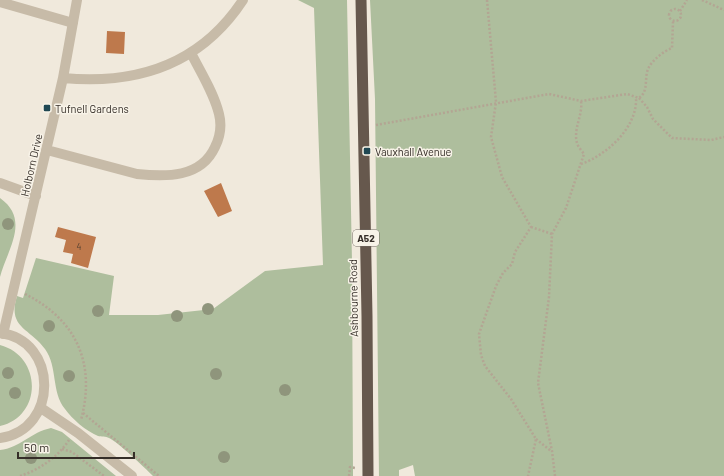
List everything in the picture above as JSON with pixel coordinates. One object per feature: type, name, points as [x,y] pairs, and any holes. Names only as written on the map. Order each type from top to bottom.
[{"type":"highway","name":"Ashbourne Road","points":[[361,0],[367,308],[368,476]]},
{"type":"street","name":"Holborn Drive","points":[[1,333],[47,150],[63,78],[77,0]]},
{"type":"street","points":[[63,78],[90,80],[123,78],[160,68],[191,53],[222,26],[243,0]]},
{"type":"street","points":[[0,2],[73,23]]},
{"type":"street","points":[[47,150],[136,174],[151,176],[180,174],[193,170],[205,163],[217,142],[221,122],[214,99],[191,53]]},
{"type":"street","points":[[0,183],[36,196]]},
{"type":"street","points":[[0,438],[17,433],[26,427],[40,408],[45,385],[40,362],[24,343],[1,333]]},
{"type":"street","points":[[40,408],[75,431],[132,476]]},
{"type":"path","points":[[487,0],[496,102],[491,137],[502,177],[530,227],[552,234]]},
{"type":"path","points":[[673,22],[680,19],[680,11],[687,0]]},
{"type":"path","points":[[702,0],[724,10]]},
{"type":"path","points":[[581,164],[593,160],[606,152],[630,123],[637,98],[643,95],[645,91],[648,68],[656,59],[672,48],[673,22],[669,17],[670,11],[676,9],[680,11]]},
{"type":"path","points":[[370,126],[496,102],[549,94],[581,101],[627,94],[637,98],[647,107],[653,120],[672,138],[711,140],[724,137]]},
{"type":"path","points":[[555,476],[552,452],[538,383],[549,297],[552,234],[566,208],[584,154],[577,143],[577,122],[582,111],[581,101]]},
{"type":"path","points":[[530,227],[515,252],[512,264],[503,273],[496,286],[479,334],[481,355],[484,366],[511,399],[536,438],[552,452]]},
{"type":"path","points":[[12,291],[25,294],[48,308],[61,319],[76,339],[85,366],[85,398],[83,413],[75,431],[62,449],[46,464],[20,476]]},
{"type":"path","points":[[83,413],[159,476]]},
{"type":"path","points":[[528,476],[536,438]]},
{"type":"path","points":[[62,449],[72,452],[104,476]]},
{"type":"green space","points":[[298,0],[347,0],[352,262],[353,476],[153,476],[119,444],[108,437],[98,436],[84,428],[68,413],[58,395],[49,356],[39,342],[22,327],[15,315],[17,296],[23,298],[36,258],[114,276],[109,315],[158,315],[213,309],[265,271],[323,265],[314,8]]},
{"type":"green space","points":[[370,0],[724,0],[724,476],[415,476],[413,465],[399,470],[399,476],[379,476],[375,99]]},
{"type":"green space","points":[[0,198],[9,207],[14,216],[15,226],[14,236],[0,277]]},
{"type":"green space","points":[[0,345],[14,351],[24,361],[30,373],[32,386],[30,399],[24,411],[14,420],[0,426]]},
{"type":"green space","points":[[51,428],[62,432],[116,476],[0,476],[0,450],[14,446],[37,433]]},
{"type":"building","points":[[107,31],[125,32],[124,54],[106,53]]},
{"type":"building","points":[[221,183],[232,211],[218,217],[204,191]]},
{"type":"building","points":[[58,227],[96,237],[88,268],[71,263],[73,254],[63,252],[66,240],[55,237]]},
{"type":"place","name":"Tufnell Gardens","points":[[47,108]]},
{"type":"place","name":"Vauxhall Avenue","points":[[367,151]]}]
